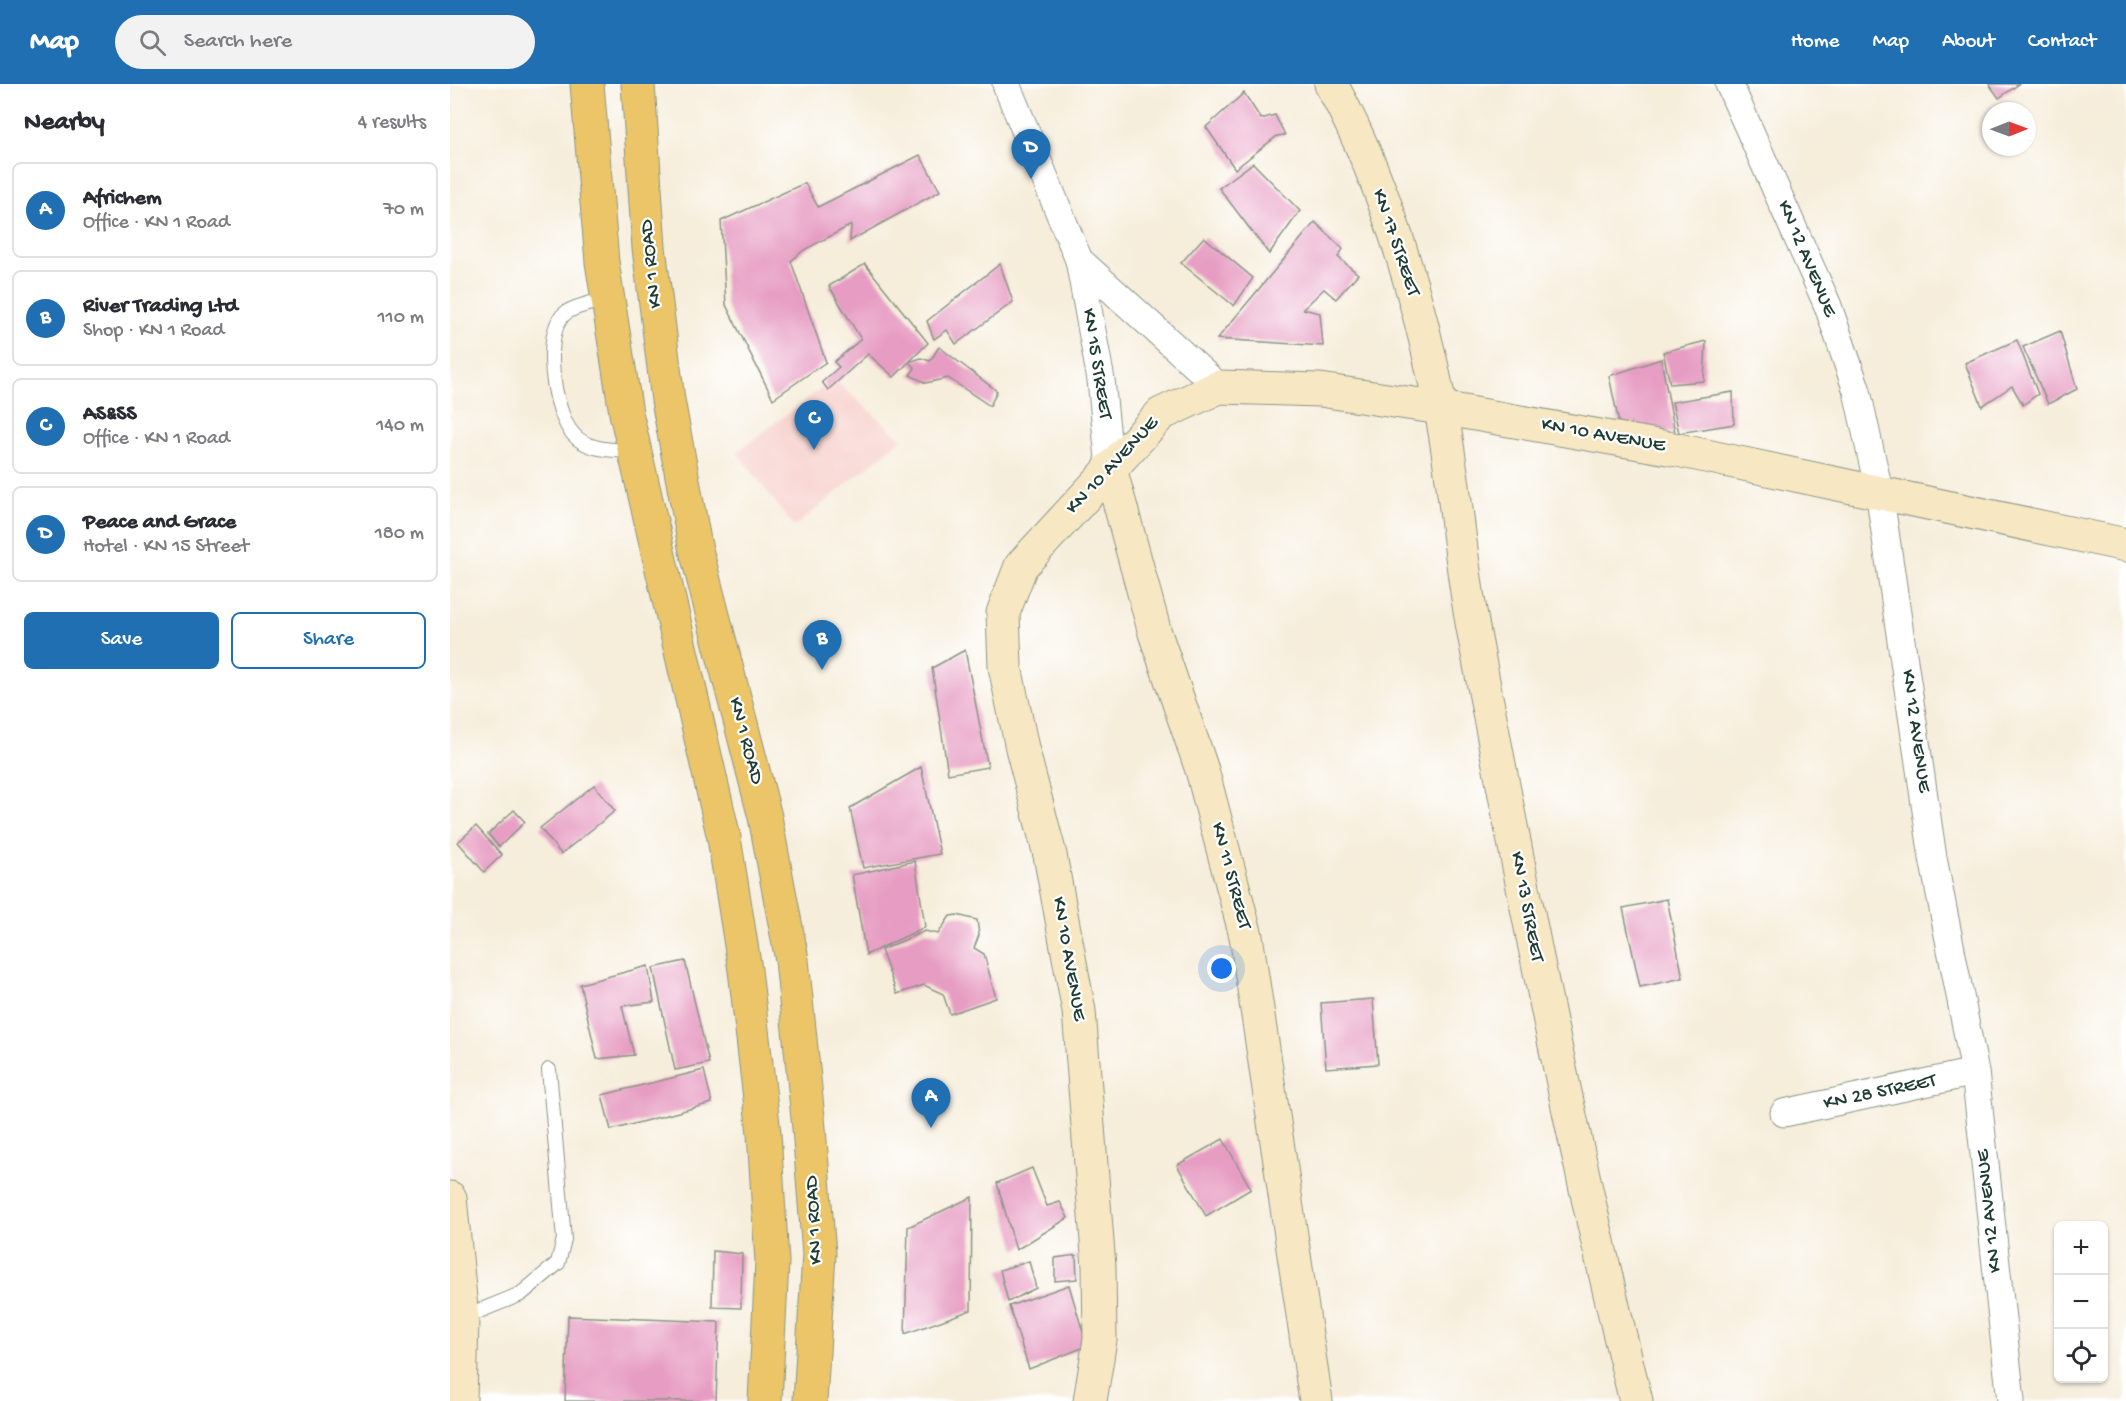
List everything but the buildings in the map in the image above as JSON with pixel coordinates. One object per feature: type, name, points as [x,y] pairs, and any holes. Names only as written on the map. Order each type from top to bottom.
[{"type":"highway","name":"KN 1 ROAD","points":[[587,84],[606,298],[634,451],[721,826],[745,970],[764,1133],[772,1262],[765,1401]]},
{"type":"highway","name":"KN 1 ROAD","points":[[638,84],[649,248],[668,400],[695,546],[765,817],[792,960],[819,1254],[810,1401]]},
{"type":"street","name":"KN 15 STREET","points":[[1006,84],[1078,260],[1101,380],[1110,468]]},
{"type":"street","name":"KN 17 STREET","points":[[1331,84],[1346,112],[1380,194],[1413,291],[1441,408]]},
{"type":"street","name":"KN 12 AVENUE","points":[[1729,84],[1828,306],[1857,391],[1879,491],[1933,858],[1975,1072],[2011,1401]]},
{"type":"street","name":"KN 15 STREET","points":[[1078,260],[1218,387]]},
{"type":"street","name":"KN 10 AVENUE","points":[[1090,1401],[1100,1340],[1099,1277],[1079,1011],[1050,855],[1005,667],[1003,613],[1021,566],[1161,414],[1218,387],[1320,390],[1441,408],[1668,448],[2126,544]]},
{"type":"street","name":"KN 13 STREET","points":[[1441,408],[1463,579],[1522,889],[1598,1246],[1636,1401]]},
{"type":"street","name":"KN 11 STREET","points":[[1110,468],[1155,633],[1202,770],[1246,936],[1316,1401]]},
{"type":"street","name":"KN 28 STREET","points":[[1784,1113],[1975,1072]]},
{"type":"street","points":[[450,1198],[462,1318],[460,1401]]},
{"type":"lane","points":[[606,298],[566,312],[557,324],[552,346],[554,383],[572,434],[588,445],[609,450],[634,451]]},
{"type":"lane","points":[[462,1318],[521,1294],[558,1263],[564,1239],[549,1070]]},
{"type":"shaded area","points":[[833,379],[902,439],[794,527],[737,452]]},
{"type":"place","name":"Peace and Grace","points":[[1031,179]]},
{"type":"place","name":"AS&SS","points":[[814,450]]},
{"type":"place","name":"River Trading Ltd","points":[[822,670]]},
{"type":"place","name":"Africhem","points":[[931,1128]]}]
